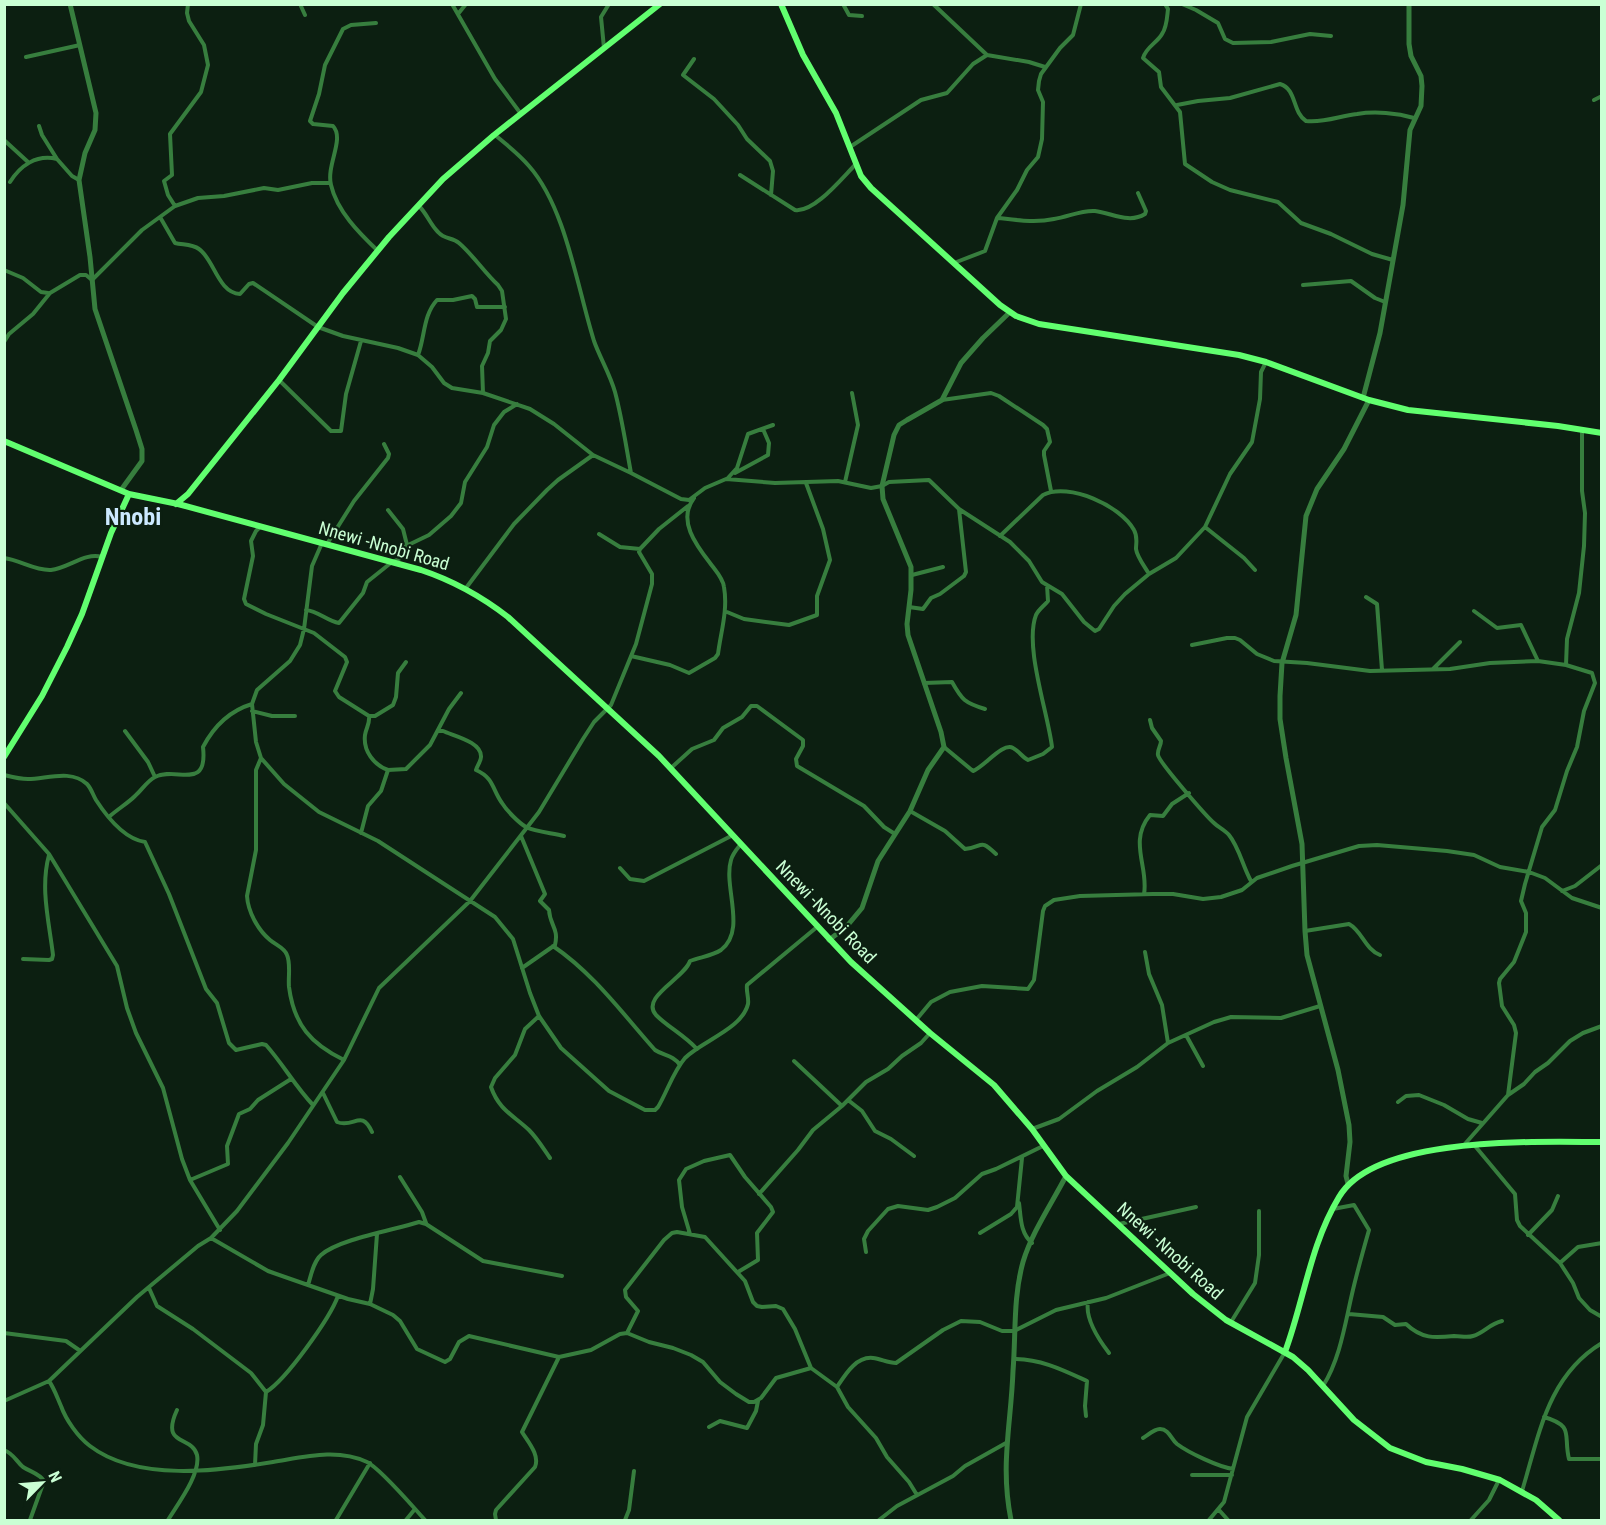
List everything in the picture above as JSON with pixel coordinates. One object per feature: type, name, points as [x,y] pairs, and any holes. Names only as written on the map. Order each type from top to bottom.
[{"type":"main road","points":[[176,504],[188,494],[378,251],[443,179],[494,135],[660,4]]},
{"type":"main road","points":[[781,4],[802,55],[836,113],[855,165],[871,188],[1010,312],[1029,322],[1142,341],[1215,350],[1266,362],[1366,399],[1407,410],[1602,433]]},
{"type":"main road","name":"Nnewi -Nnobi Road","points":[[4,441],[129,494],[325,543],[444,578],[466,588],[508,617],[671,768],[851,962],[916,1021],[994,1085],[1032,1129],[1066,1176],[1208,1306],[1231,1323],[1285,1352],[1308,1370],[1354,1420],[1390,1448],[1426,1462],[1500,1480],[1536,1500],[1559,1521]]},
{"type":"main road","points":[[4,757],[42,696],[67,647],[82,614],[111,533],[129,494]]},
{"type":"main road","points":[[188,494],[189,508]]},
{"type":"main road","points":[[1285,1352],[1318,1239],[1348,1184],[1365,1172],[1387,1161],[1462,1146],[1517,1142],[1602,1142]]},
{"type":"street","points":[[70,4],[95,104],[97,121],[79,180],[95,309],[142,449],[142,461],[121,490]]},
{"type":"street","points":[[175,206],[164,186],[164,182],[172,175],[170,134],[201,92],[208,65],[204,45],[186,13],[188,4]]},
{"type":"street","points":[[300,4],[305,15]]},
{"type":"street","points":[[452,4],[495,79],[521,114]]},
{"type":"street","points":[[458,14],[466,4]]},
{"type":"street","points":[[604,48],[601,17],[609,4]]},
{"type":"street","points":[[843,4],[849,15],[862,16]]},
{"type":"street","points":[[933,4],[987,55],[1029,62],[1046,68]]},
{"type":"street","points":[[954,263],[985,251],[997,218],[1036,161],[1041,150],[1042,102],[1038,90],[1039,81],[1060,48],[1073,35],[1081,4]]},
{"type":"street","points":[[1165,4],[1168,9],[1166,27],[1162,36],[1148,48],[1143,58],[1159,72],[1161,87],[1177,105],[1180,112],[1184,160],[1189,168],[1230,190],[1278,202],[1307,225],[1372,254],[1393,260]]},
{"type":"street","points":[[1182,4],[1218,23],[1225,39],[1233,43],[1271,42],[1310,34],[1331,36]]},
{"type":"street","points":[[1348,1184],[1346,1176],[1350,1142],[1349,1125],[1338,1070],[1307,955],[1299,826],[1280,719],[1282,663],[1296,615],[1306,516],[1310,503],[1344,449],[1366,399],[1385,302],[1403,205],[1408,137],[1414,118],[1421,106],[1421,76],[1411,56],[1409,44],[1409,4]]},
{"type":"street","points":[[376,23],[351,25],[343,29],[325,65],[310,121],[313,124],[333,126],[338,131],[339,140],[332,159],[330,183],[348,220],[378,251]]},
{"type":"street","points":[[26,57],[80,45]]},
{"type":"street","points":[[849,148],[921,100],[947,93],[973,64],[987,55]]},
{"type":"street","points":[[694,59],[683,75],[714,99],[738,125],[747,139],[770,161],[773,171],[771,195]]},
{"type":"street","points":[[1177,105],[1230,98],[1280,84],[1289,90],[1298,114],[1306,121],[1319,122],[1367,113],[1414,118]]},
{"type":"street","points":[[1594,100],[1602,96]]},
{"type":"street","points":[[39,126],[57,159],[72,176],[79,180]]},
{"type":"street","points":[[494,135],[530,166],[551,202],[573,262],[595,343],[615,392],[631,472]]},
{"type":"street","points":[[4,140],[28,162]]},
{"type":"street","points":[[10,182],[28,162],[57,159]]},
{"type":"street","points":[[740,175],[795,210],[807,209],[823,197],[855,165]]},
{"type":"street","points":[[92,280],[142,230],[175,206],[198,198],[224,196],[264,188],[278,190],[312,183],[330,183]]},
{"type":"street","points":[[997,218],[1028,221],[1054,219],[1095,211],[1115,217],[1137,218],[1146,211],[1138,193]]},
{"type":"street","points":[[419,206],[439,234],[445,239],[457,241],[498,285],[505,307],[505,325],[490,341],[482,366],[483,393]]},
{"type":"street","points":[[160,217],[175,243],[193,246],[208,257],[214,271],[229,291],[240,294],[249,284],[253,283],[318,327],[361,341],[398,348],[418,355],[432,367],[444,383],[452,388],[483,393],[530,409],[554,424],[593,455],[681,499],[689,500],[705,488],[768,455],[769,443],[763,429]]},
{"type":"street","points":[[4,270],[23,278],[41,292],[50,293]]},
{"type":"street","points":[[4,342],[9,334],[33,314],[50,293],[80,275],[86,275],[92,280]]},
{"type":"street","points":[[1303,285],[1351,281],[1375,298],[1385,302]]},
{"type":"street","points":[[418,355],[430,309],[437,300],[453,300],[472,296],[477,307],[505,307]]},
{"type":"street","points":[[942,400],[961,363],[1010,312]]},
{"type":"street","points":[[279,380],[331,431],[341,431],[346,394],[361,341]]},
{"type":"street","points":[[726,479],[775,483],[845,482],[871,488],[889,482],[929,480],[959,509],[1000,536],[1029,561],[1039,578],[1062,594],[1084,622],[1095,631],[1099,629],[1125,594],[1149,574],[1176,558],[1205,527],[1230,474],[1252,442],[1260,399],[1261,372],[1266,362]]},
{"type":"street","points":[[4,376],[4,384]]},
{"type":"street","points":[[845,482],[858,425],[852,393]]},
{"type":"street","points":[[1047,585],[1048,601],[1037,613],[1033,632],[1052,747],[1043,754],[1028,760],[1008,746],[990,757],[984,765],[972,771],[944,747],[908,635],[912,575],[907,555],[883,499],[882,486],[894,435],[899,425],[942,400],[992,393],[1047,429],[1050,442],[1044,455],[1051,491]]},
{"type":"street","points":[[306,610],[313,610],[331,621],[339,622],[363,592],[367,582],[399,559],[407,545],[429,535],[451,516],[461,503],[465,482],[487,447],[494,425],[504,412],[517,404]]},
{"type":"street","points":[[732,474],[742,457],[748,434],[772,425]]},
{"type":"street","points":[[1566,665],[1567,639],[1579,593],[1582,564],[1585,513],[1582,491],[1582,430]]},
{"type":"street","points":[[384,444],[389,454],[388,458],[354,501],[312,566],[300,645],[290,661],[257,690],[252,704],[256,742],[261,758],[284,784],[319,812],[392,849],[495,917],[509,933],[539,1016],[561,1048],[609,1091],[651,1112],[658,1107],[680,1065],[697,1049],[726,1030],[744,1012],[747,1004],[747,985],[817,927]]},
{"type":"street","points":[[466,588],[514,524],[558,480],[593,455]]},
{"type":"street","points":[[727,612],[744,619],[789,626],[818,615],[817,596],[830,560],[823,529],[807,483]]},
{"type":"street","points":[[1000,536],[1034,503],[1051,491],[1093,498],[1120,516],[1134,530],[1137,537],[1137,551],[1149,574]]},
{"type":"street","points":[[4,1401],[48,1381],[79,1350],[149,1288],[220,1230],[255,1188],[344,1060],[383,983],[470,901],[527,828],[550,795],[594,722],[613,701],[632,656],[653,578],[639,552],[640,549],[658,529],[688,506],[694,497]]},
{"type":"street","points":[[632,656],[670,665],[689,673],[718,654],[723,619],[727,612],[722,579],[694,542],[688,528],[688,506]]},
{"type":"street","points":[[909,608],[922,609],[931,598],[964,576],[966,572],[959,509]]},
{"type":"street","points":[[388,510],[400,525],[407,545]]},
{"type":"street","points":[[261,526],[251,541],[253,556],[244,599],[246,604],[314,633],[346,659],[336,687],[336,694],[369,716],[375,716],[393,705],[398,673],[406,662]]},
{"type":"street","points":[[1205,527],[1244,558],[1255,570]]},
{"type":"street","points":[[599,534],[620,547],[640,549]]},
{"type":"street","points":[[4,558],[46,570],[63,567],[93,555],[102,557]]},
{"type":"street","points":[[912,575],[943,567]]},
{"type":"street","points":[[1366,597],[1377,604],[1382,670]]},
{"type":"street","points":[[1474,611],[1497,628],[1521,625],[1538,661]]},
{"type":"street","points":[[1192,645],[1235,638],[1267,660],[1360,670],[1450,669],[1490,663],[1538,661],[1566,665],[1592,673],[1595,683],[1584,711],[1577,747],[1555,810],[1542,827],[1521,896],[1527,921],[1526,932],[1514,962],[1499,983],[1502,1006],[1514,1025],[1516,1033],[1508,1095]]},
{"type":"street","points":[[1433,669],[1460,642]]},
{"type":"street","points":[[924,683],[952,682],[965,702],[985,709]]},
{"type":"street","points":[[369,716],[370,722],[365,736],[368,752],[378,765],[388,770],[406,769],[430,745],[448,709],[461,693]]},
{"type":"street","points":[[110,816],[155,777],[194,774],[205,759],[203,747],[219,724],[235,710],[252,704]]},
{"type":"street","points":[[671,768],[692,749],[714,740],[723,728],[742,717],[754,705],[801,738],[803,746],[796,759],[797,766],[864,806],[884,827],[895,834]]},
{"type":"street","points":[[252,711],[272,716],[295,716]]},
{"type":"street","points":[[1150,720],[1152,728],[1161,741],[1158,754],[1160,758],[1174,779],[1213,822],[1230,837],[1251,881]]},
{"type":"street","points":[[125,731],[148,762],[155,777]]},
{"type":"street","points":[[438,731],[443,731],[476,746],[481,753],[476,770],[483,773],[496,788],[502,803],[527,828],[564,836]]},
{"type":"street","points":[[829,940],[847,926],[862,908],[873,872],[910,811],[928,770],[944,747]]},
{"type":"street","points":[[261,758],[256,770],[256,850],[247,896],[248,904],[260,929],[268,939],[286,952],[289,988],[303,1030],[329,1053],[344,1060]]},
{"type":"street","points":[[361,832],[368,806],[381,791],[388,770]]},
{"type":"street","points":[[4,775],[30,780],[53,776],[80,780],[88,784],[100,805],[128,837],[146,843],[169,894],[203,983],[217,1003],[229,1043],[236,1050],[266,1045],[313,1105]]},
{"type":"street","points":[[1144,894],[1139,850],[1144,824],[1150,815],[1163,816],[1172,804],[1189,793]]},
{"type":"street","points":[[4,803],[49,854],[117,966],[127,1008],[136,1033],[163,1088],[177,1147],[190,1180],[220,1230]]},
{"type":"street","points":[[910,811],[945,831],[965,849],[985,844],[996,854]]},
{"type":"street","points":[[620,868],[630,879],[645,881],[733,835]]},
{"type":"street","points":[[521,836],[545,894],[540,901],[549,910],[549,919],[556,930],[556,942],[553,946],[522,968]]},
{"type":"street","points":[[697,1049],[683,1035],[657,1016],[652,1009],[652,1000],[688,968],[690,961],[720,950],[730,937],[734,925],[729,874],[730,861],[741,844]]},
{"type":"street","points":[[916,1021],[931,1002],[951,992],[982,986],[1028,989],[1034,980],[1043,911],[1050,902],[1080,896],[1144,894],[1212,898],[1242,890],[1251,881],[1359,846],[1377,845],[1474,855],[1500,867],[1529,872],[1545,878],[1572,898],[1602,908]]},
{"type":"street","points":[[23,959],[49,960],[53,955],[45,886],[49,854]]},
{"type":"street","points":[[1562,891],[1575,886],[1602,865]]},
{"type":"street","points":[[1305,931],[1349,924],[1369,948],[1380,955]]},
{"type":"street","points":[[553,946],[598,983],[655,1050],[674,1057],[680,1065]]},
{"type":"street","points":[[1145,952],[1149,975],[1162,1005],[1168,1043]]},
{"type":"street","points":[[1032,1129],[1059,1119],[1097,1091],[1137,1067],[1168,1043],[1186,1035],[1231,1017],[1281,1017],[1320,1006]]},
{"type":"street","points":[[539,1016],[525,1029],[514,1055],[495,1078],[491,1087],[494,1097],[507,1113],[532,1134],[550,1158]]},
{"type":"street","points":[[1462,1146],[1508,1095],[1524,1084],[1570,1041],[1582,1033],[1602,1026]]},
{"type":"street","points":[[759,1194],[813,1130],[866,1082],[888,1069],[930,1033]]},
{"type":"street","points":[[1186,1035],[1203,1066]]},
{"type":"street","points":[[794,1061],[842,1106]]},
{"type":"street","points":[[190,1180],[228,1164],[228,1146],[239,1114],[291,1079]]},
{"type":"street","points":[[323,1093],[337,1122],[345,1124],[364,1120],[368,1122],[372,1132]]},
{"type":"street","points":[[1398,1102],[1406,1096],[1419,1095],[1444,1105],[1460,1116],[1482,1123]]},
{"type":"street","points":[[848,1100],[862,1111],[875,1131],[891,1139],[914,1156]]},
{"type":"street","points":[[866,1252],[864,1239],[868,1231],[888,1209],[898,1206],[928,1210],[937,1207],[955,1198],[982,1174],[1043,1146]]},
{"type":"street","points":[[1475,1146],[1515,1194],[1517,1220],[1528,1235],[1560,1263],[1573,1283],[1575,1293],[1590,1310],[1602,1317]]},
{"type":"street","points":[[690,1234],[679,1191],[679,1180],[686,1169],[704,1161],[730,1155],[773,1212],[757,1233],[758,1260],[738,1272]]},
{"type":"street","points":[[1023,1157],[1019,1203],[1021,1224],[1027,1239],[1032,1243]]},
{"type":"street","points":[[1011,1521],[1005,1469],[1018,1281],[1024,1258],[1066,1176]]},
{"type":"street","points":[[400,1177],[422,1212],[426,1224]]},
{"type":"street","points":[[1528,1235],[1552,1210],[1558,1196]]},
{"type":"street","points":[[980,1233],[1011,1214],[1019,1203]]},
{"type":"street","points":[[1323,1386],[1333,1371],[1369,1230],[1354,1205],[1332,1210]]},
{"type":"street","points":[[1118,1224],[1196,1207]]},
{"type":"street","points":[[1231,1323],[1255,1283],[1259,1255],[1259,1211]]},
{"type":"street","points":[[308,1285],[316,1261],[322,1254],[352,1240],[419,1222],[426,1224],[483,1261],[562,1276]]},
{"type":"street","points":[[627,1333],[638,1311],[626,1297],[626,1290],[668,1235],[677,1232],[705,1237],[745,1281],[757,1306],[776,1306],[783,1309],[795,1329],[811,1368],[837,1387],[848,1407],[876,1438],[887,1457],[917,1495]]},
{"type":"street","points":[[370,1304],[377,1234]]},
{"type":"street","points":[[211,1238],[268,1271],[338,1296],[370,1304],[393,1315],[400,1321],[417,1349],[445,1362],[450,1359],[459,1341],[469,1336],[559,1358],[591,1350],[620,1334],[627,1333],[691,1355],[703,1362],[720,1382],[736,1394],[749,1402],[758,1401]]},
{"type":"street","points":[[1560,1263],[1578,1247],[1602,1243]]},
{"type":"street","points":[[837,1387],[848,1370],[865,1358],[896,1363],[961,1320],[980,1322],[1002,1331],[1014,1331],[1056,1310],[1128,1290],[1170,1273]]},
{"type":"street","points":[[149,1288],[157,1306],[193,1329],[251,1373],[266,1392],[263,1425],[256,1444],[255,1465]]},
{"type":"street","points":[[266,1392],[276,1384],[317,1334],[334,1308],[338,1296]]},
{"type":"street","points":[[1088,1302],[1092,1324],[1109,1353]]},
{"type":"street","points":[[1349,1314],[1383,1317],[1395,1325],[1406,1324],[1426,1337],[1444,1339],[1454,1336],[1472,1337],[1494,1323],[1502,1321]]},
{"type":"street","points":[[4,1333],[66,1341],[79,1350]]},
{"type":"street","points":[[1522,1491],[1544,1417],[1559,1383],[1593,1348],[1602,1343]]},
{"type":"street","points":[[1209,1521],[1224,1502],[1247,1418],[1285,1352]]},
{"type":"street","points":[[496,1521],[496,1510],[535,1467],[537,1461],[535,1453],[522,1432],[559,1358]]},
{"type":"street","points":[[1014,1359],[1037,1360],[1087,1382],[1086,1416]]},
{"type":"street","points":[[709,1427],[720,1421],[747,1428],[756,1411],[758,1401],[776,1378],[811,1368]]},
{"type":"street","points":[[48,1381],[66,1417],[76,1430],[88,1445],[109,1459],[148,1468],[196,1470],[255,1465],[323,1454],[347,1456],[370,1463],[425,1521]]},
{"type":"street","points":[[168,1521],[196,1470],[196,1453],[180,1441],[171,1427],[177,1410]]},
{"type":"street","points":[[1544,1417],[1556,1420],[1565,1427],[1569,1459],[1602,1460]]},
{"type":"street","points":[[1143,1438],[1153,1431],[1167,1431],[1180,1446],[1221,1467],[1233,1468]]},
{"type":"street","points":[[879,1520],[897,1506],[1006,1443]]},
{"type":"street","points":[[4,1450],[12,1453],[21,1466],[42,1477],[44,1481],[30,1521]]},
{"type":"street","points":[[336,1521],[370,1463]]},
{"type":"street","points":[[625,1521],[629,1510],[634,1471]]},
{"type":"street","points":[[1192,1475],[1232,1475]]},
{"type":"street","points":[[1471,1521],[1489,1500],[1500,1480]]},
{"type":"street","points":[[406,1521],[415,1509]]},
{"type":"street","points":[[1219,1510],[1228,1521]]},
{"type":"district","name":"Nnobi","points":[[133,517]]}]
